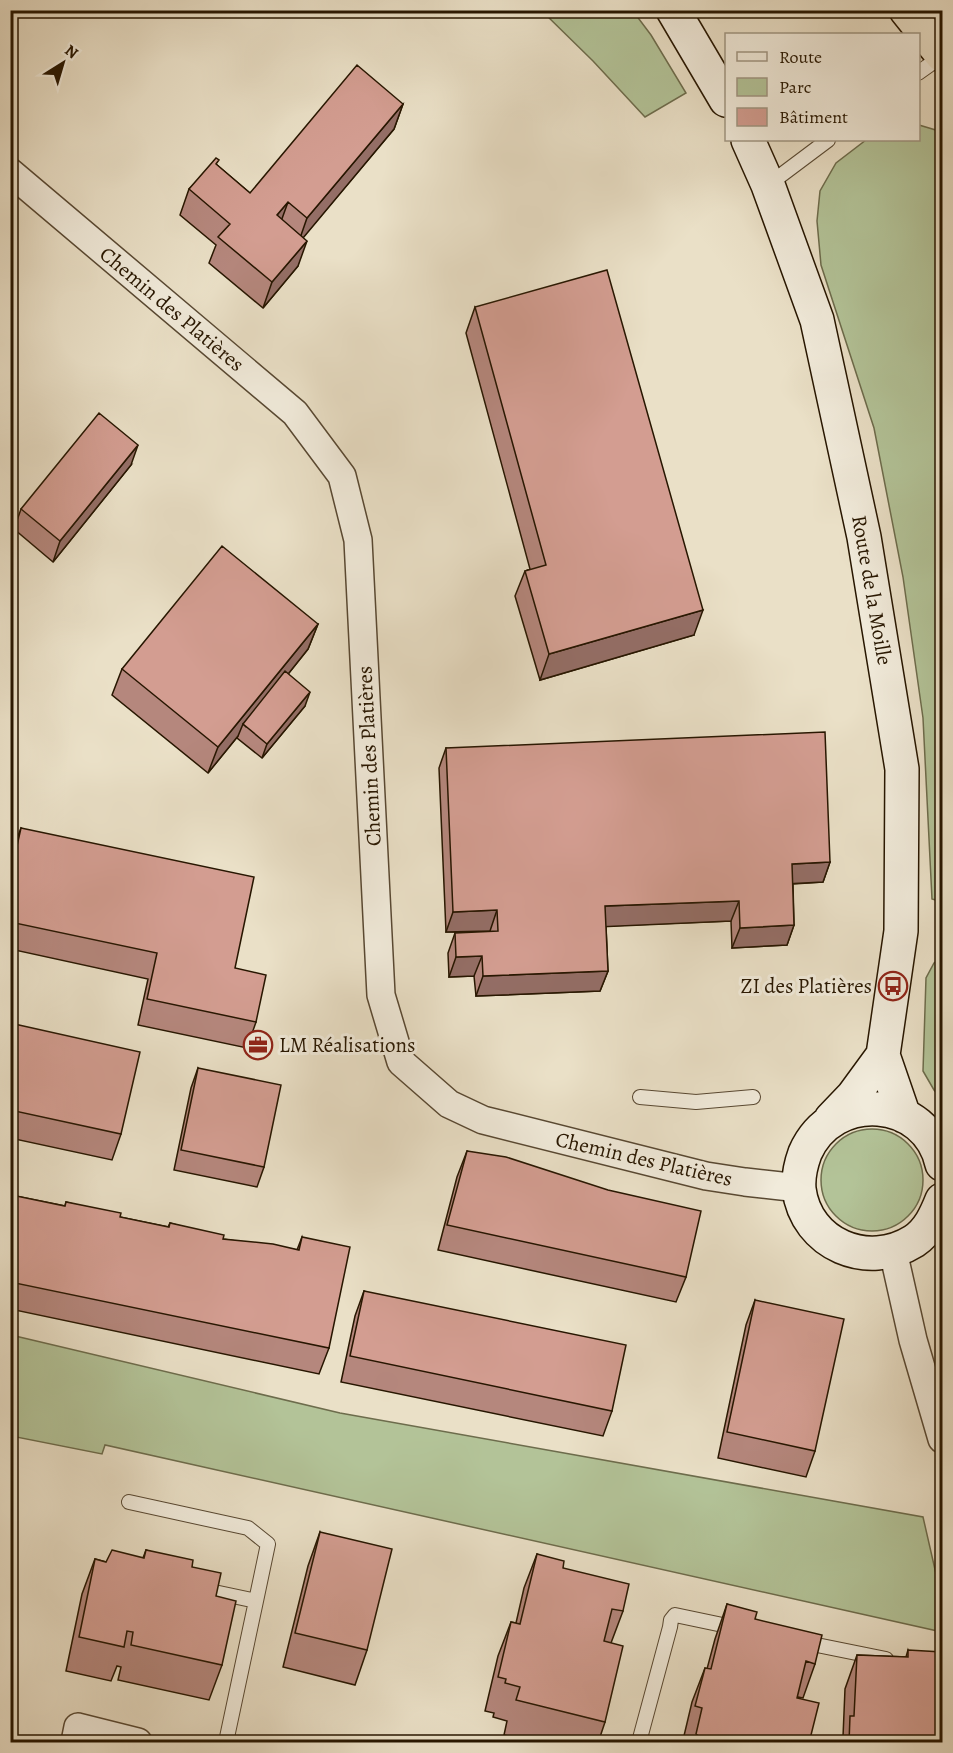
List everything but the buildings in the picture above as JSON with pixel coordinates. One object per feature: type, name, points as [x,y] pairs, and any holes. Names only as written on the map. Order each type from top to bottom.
[{"type":"highway","points":[[906,10],[942,56]]},
{"type":"street","points":[[673,10],[725,98]]},
{"type":"street","name":"Route de la Moille","points":[[748,141],[768,185],[817,320],[864,537],[902,769],[901,931],[883,1055],[904,1116]]},
{"type":"street","name":"Chemin des Platières","points":[[10,172],[295,413],[342,476],[358,540],[381,995],[401,1062],[449,1104],[483,1120],[706,1176],[799,1188]]},
{"type":"street","name":"Route de la Moille","points":[[799,1188],[801,1164],[811,1140],[853,1096],[883,1055]]},
{"type":"street","points":[[828,1123],[846,1113],[866,1108],[885,1109],[904,1116],[920,1126],[932,1140],[941,1156],[942,1164]]},
{"type":"street","points":[[799,1188],[804,1209],[816,1227],[831,1242],[851,1251],[872,1254],[893,1251],[915,1240],[933,1222],[942,1200]]},
{"type":"street","points":[[893,1251],[913,1340],[942,1439]]},
{"type":"street","points":[[75,1743],[78,1727],[138,1743]]},
{"type":"lane","points":[[920,72],[942,56]]},
{"type":"lane","points":[[768,185],[827,141]]},
{"type":"lane","points":[[640,1097],[696,1102],[753,1097]]},
{"type":"lane","points":[[129,1502],[248,1528],[268,1544],[226,1743]]},
{"type":"lane","points":[[190,1587],[256,1601]]},
{"type":"lane","points":[[639,1743],[671,1620],[675,1615],[756,1632]]},
{"type":"lane","points":[[790,1639],[894,1661]]},
{"type":"green space","points":[[542,11],[633,11],[651,35],[686,93],[645,117]]},
{"type":"green space","points":[[920,125],[942,133],[942,902],[932,899],[923,718],[903,577],[874,428],[821,265],[817,221],[820,191],[836,163],[865,141],[920,141]]},
{"type":"green space","points":[[942,957],[942,1099],[923,1071],[926,978],[934,963]]},
{"type":"green space","points":[[872,1129],[891,1133],[908,1144],[919,1161],[923,1180],[919,1199],[908,1216],[891,1227],[872,1231],[853,1227],[836,1216],[825,1199],[821,1180],[825,1161],[836,1144],[853,1133]]},
{"type":"green space","points":[[11,1335],[340,1413],[923,1517],[942,1600],[942,1632],[105,1445],[102,1454],[11,1436]]},
{"type":"place","name":"ZI des Platières","points":[[893,986]]},
{"type":"place","name":"LM Réalisations","points":[[258,1045]]}]
